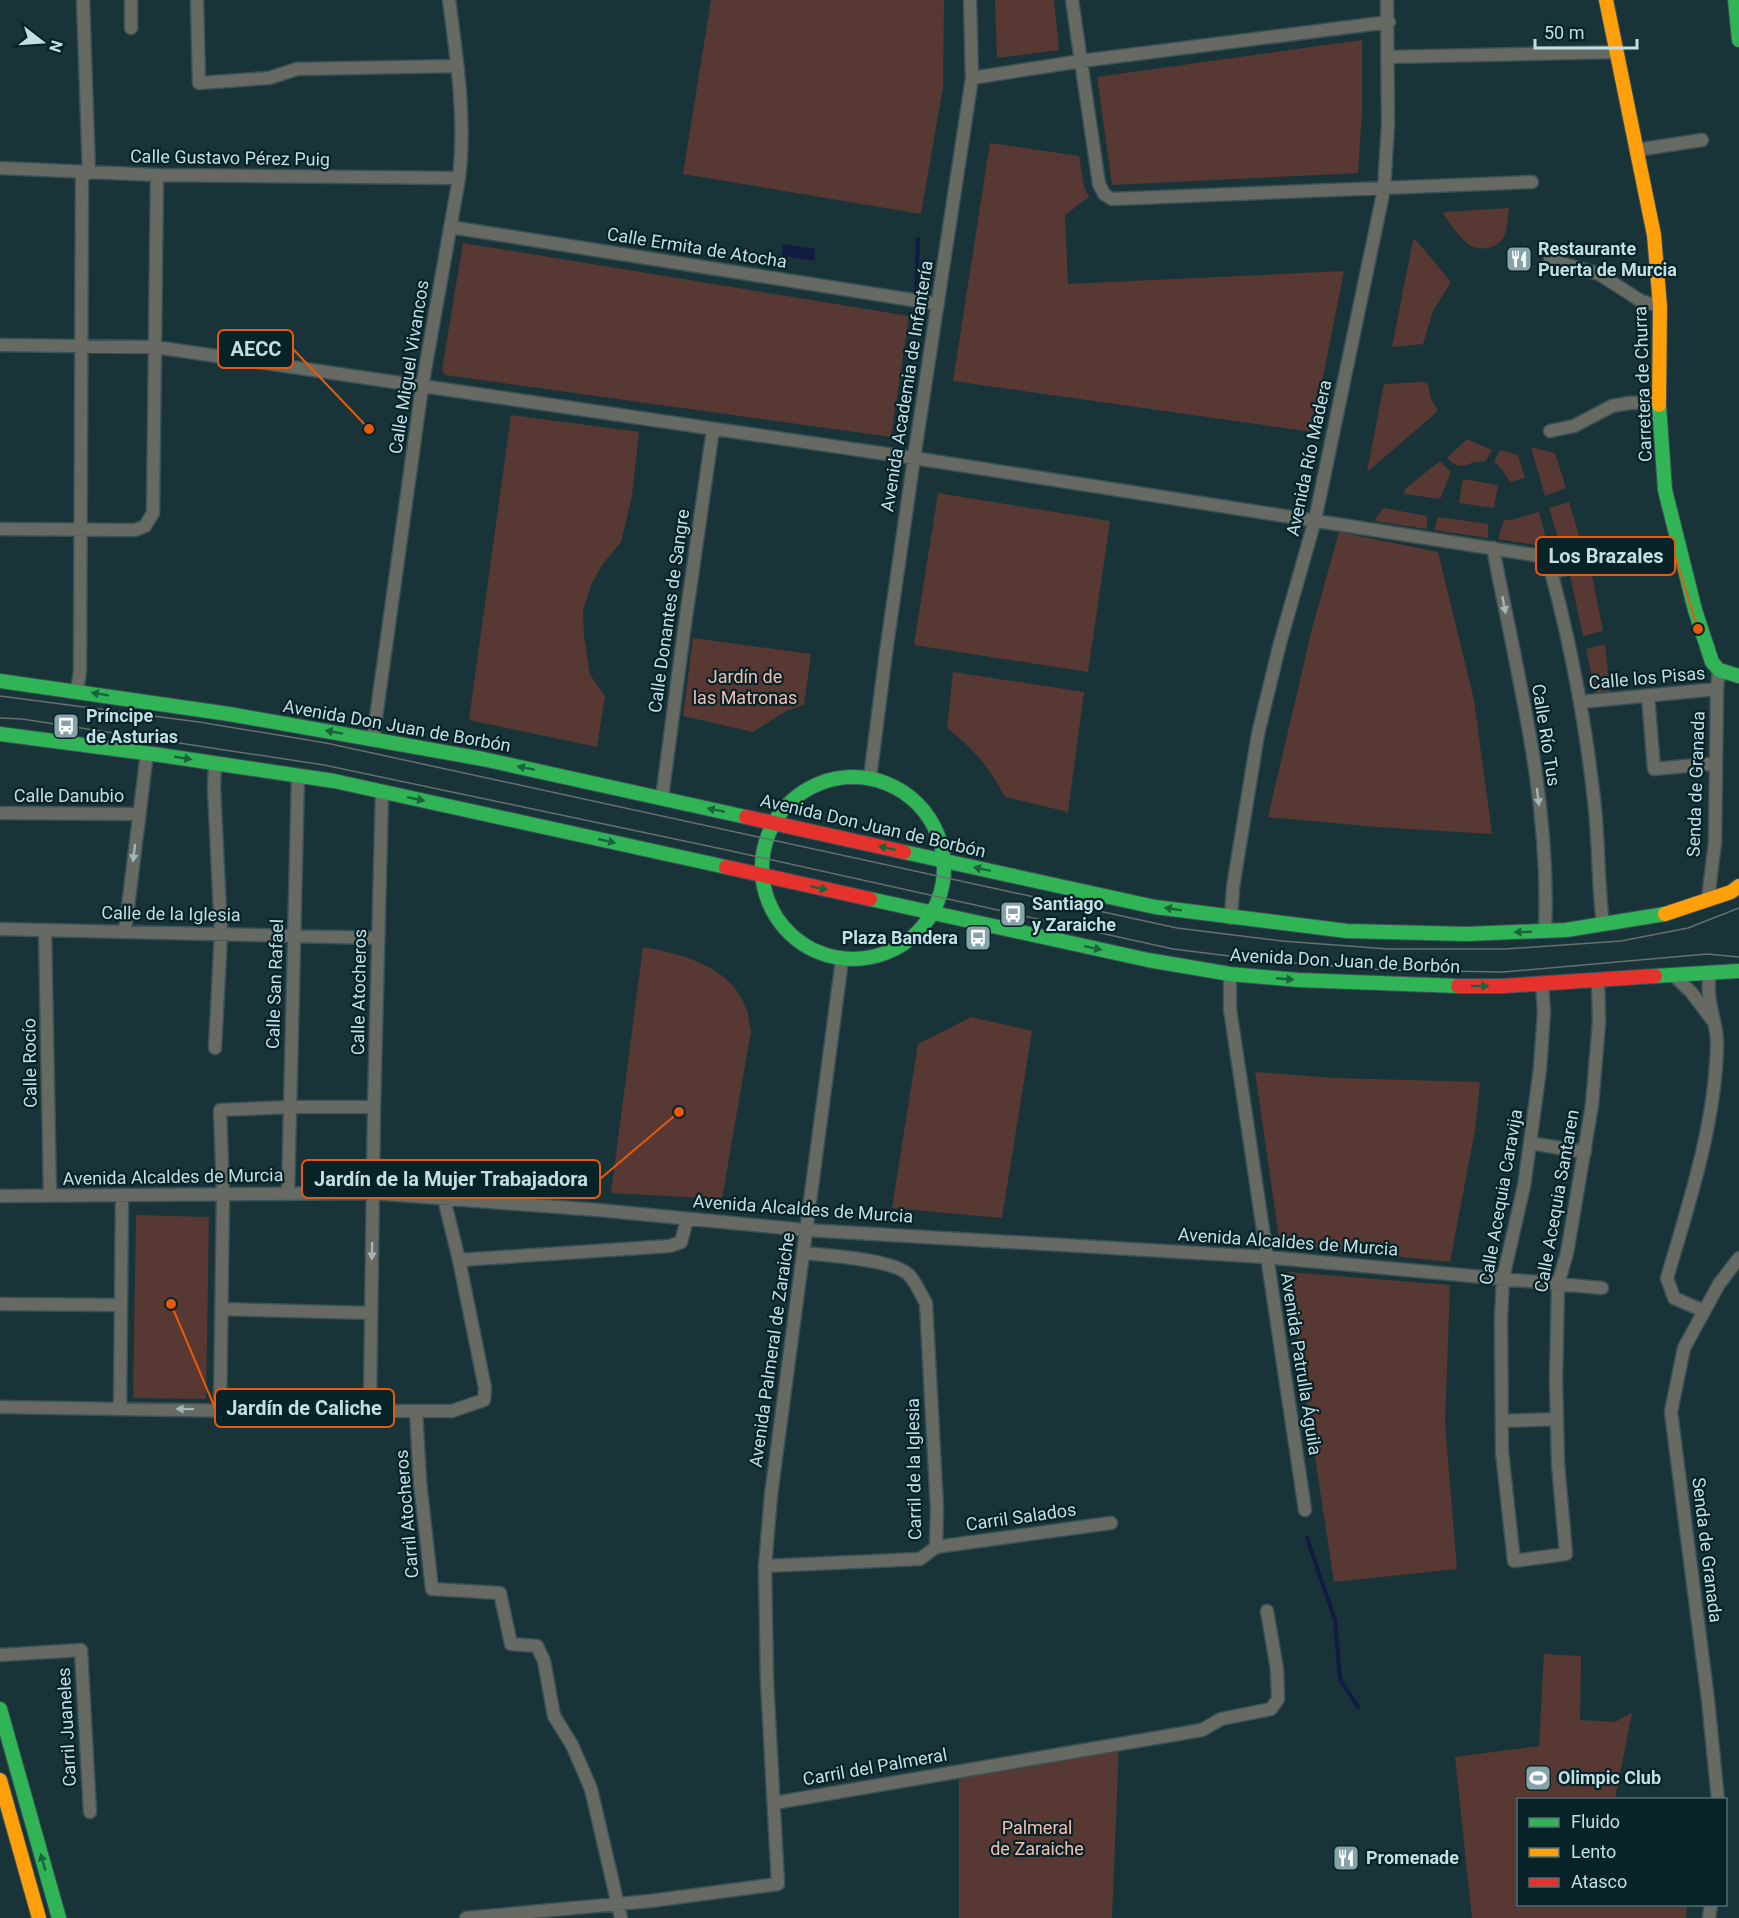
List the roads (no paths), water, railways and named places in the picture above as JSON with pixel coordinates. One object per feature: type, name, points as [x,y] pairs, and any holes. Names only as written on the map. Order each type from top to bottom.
[{"type":"main road","name":"Carretera de Churra","points":[[1606,0],[1654,235],[1660,306],[1659,402],[1665,490],[1708,649],[1712,662],[1719,670]]},
{"type":"main road","points":[[1735,0],[1739,40]]},
{"type":"main road","points":[[1719,670],[1739,676]]},
{"type":"main road","name":"Avenida Don Juan de Borbón","points":[[0,681],[230,714],[483,759],[1155,907],[1230,918],[1347,931],[1466,934],[1566,930],[1664,914],[1731,892],[1739,886]]},
{"type":"main road","name":"Avenida Don Juan de Borbón","points":[[0,734],[334,781],[1148,960],[1230,974],[1419,986],[1503,986],[1739,971]]},
{"type":"main road","points":[[836,778],[870,778],[898,788],[921,807],[937,832],[944,861],[943,888],[933,912],[917,934],[895,950],[869,959],[842,960],[812,951],[787,932],[769,906],[761,876],[763,849],[779,814],[804,790],[836,778]]},
{"type":"main road","points":[[0,1709],[59,1918]]},
{"type":"main road","points":[[0,1780],[39,1918]]},
{"type":"street","points":[[77,691],[80,670],[82,346],[86,173],[83,0]]},
{"type":"street","points":[[131,0],[131,28]]},
{"type":"street","points":[[197,0],[200,83],[269,78],[297,69],[458,66]]},
{"type":"street","name":"Calle Miguel Vivancos","points":[[373,739],[423,387],[463,144],[458,66],[448,0]]},
{"type":"street","name":"Avenida Academia de Infantería","points":[[870,778],[914,458],[972,78],[970,0]]},
{"type":"street","points":[[1072,0],[1099,183],[1104,194],[1112,199],[1532,182]]},
{"type":"street","name":"Avenida Río Madera","points":[[1230,918],[1258,734],[1280,643],[1315,520],[1384,189],[1388,125],[1389,22],[1387,0]]},
{"type":"street","points":[[972,78],[1081,61],[1389,22]]},
{"type":"street","points":[[1389,57],[1616,52]]},
{"type":"street","points":[[1636,150],[1702,140]]},
{"type":"street","name":"Calle Gustavo Pérez Puig","points":[[0,168],[157,176],[459,178]]},
{"type":"street","points":[[0,529],[135,530],[146,526],[153,513],[157,176]]},
{"type":"street","name":"Calle Ermita de Atocha","points":[[450,227],[938,304]]},
{"type":"street","points":[[1550,260],[1599,274],[1641,301],[1660,306]]},
{"type":"street","points":[[0,345],[155,347],[914,458],[1547,557],[1561,604],[1580,702],[1595,811],[1599,899],[1603,924]]},
{"type":"street","points":[[1550,431],[1574,426],[1612,406],[1659,402]]},
{"type":"street","name":"Calle Donantes de Sangre","points":[[662,798],[714,429]]},
{"type":"street","points":[[1551,572],[1679,546]]},
{"type":"street","name":"Calle Río Tus","points":[[1493,548],[1530,735],[1542,835],[1545,931]]},
{"type":"street","name":"Senda de Granada","points":[[1708,899],[1714,842],[1719,670]]},
{"type":"street","name":"Calle los Pisas","points":[[1580,702],[1717,689]]},
{"type":"street","points":[[1648,696],[1654,769],[1716,764]]},
{"type":"street","points":[[125,931],[147,753]]},
{"type":"street","points":[[215,763],[214,788],[221,933],[215,1048]]},
{"type":"street","name":"Calle San Rafael","points":[[288,1194],[298,775]]},
{"type":"street","name":"Calle Atocheros","points":[[220,1410],[362,1413],[366,1411],[370,1401],[372,1193],[382,792]]},
{"type":"street","name":"Calle Danubio","points":[[0,813],[138,814]]},
{"type":"street","name":"Calle de la Iglesia","points":[[0,929],[378,938]]},
{"type":"street","name":"Calle Rocío","points":[[45,930],[50,1196]]},
{"type":"street","name":"Avenida Palmeral de Zaraiche","points":[[765,1566],[771,1495],[842,960]]},
{"type":"street","name":"Avenida Patrulla Águila","points":[[1230,974],[1230,1009],[1305,1510]]},
{"type":"street","points":[[1672,974],[1691,992],[1717,1027]]},
{"type":"street","points":[[1704,1311],[1674,1298],[1667,1278],[1704,1140],[1713,1096],[1717,1027],[1708,992],[1710,974]]},
{"type":"street","name":"Calle Acequia Santaren","points":[[1514,1561],[1566,1554],[1558,1464],[1558,1284],[1567,1253],[1592,1104],[1599,1022],[1598,980]]},
{"type":"street","name":"Calle Acequia Caravija","points":[[1514,1561],[1502,1452],[1501,1319],[1503,1278],[1524,1186],[1540,1069],[1544,1012],[1542,984]]},
{"type":"street","points":[[0,1407],[220,1410],[223,1194],[219,1110],[374,1107]]},
{"type":"street","points":[[1530,1143],[1585,1152]]},
{"type":"street","name":"Avenida Alcaldes de Murcia","points":[[0,1196],[372,1193],[806,1230],[1266,1257],[1602,1288]]},
{"type":"street","points":[[120,1408],[122,1195]]},
{"type":"street","points":[[391,1411],[452,1411],[484,1400],[485,1388],[444,1199]]},
{"type":"street","points":[[459,1260],[670,1246],[681,1242],[687,1219]]},
{"type":"street","name":"Carril de la Iglesia","points":[[765,1566],[920,1559],[936,1547],[937,1509],[926,1303],[909,1274],[889,1266],[854,1258],[803,1253]]},
{"type":"street","name":"Senda de Granada","points":[[1718,1798],[1671,1412],[1684,1348],[1719,1284],[1739,1258]]},
{"type":"street","points":[[0,1304],[121,1305]]},
{"type":"street","points":[[221,1309],[371,1313]]},
{"type":"street","name":"Carril Atocheros","points":[[416,1411],[420,1482],[432,1589],[500,1593],[511,1644],[537,1646],[544,1661],[554,1716],[572,1745],[591,1789],[618,1904]]},
{"type":"street","points":[[1502,1421],[1557,1419]]},
{"type":"street","name":"Carril Salados","points":[[936,1547],[1111,1523]]},
{"type":"street","points":[[466,1918],[618,1904],[778,1884],[767,1681],[765,1566]]},
{"type":"street","name":"Carril del Palmeral","points":[[774,1803],[1202,1730],[1221,1719],[1271,1709],[1278,1699],[1277,1669],[1267,1611]]},
{"type":"street","name":"Carril Juaneles","points":[[0,1655],[81,1650],[90,1812]]},
{"type":"street","points":[[618,1904],[621,1918]]},
{"type":"water","points":[[783,244],[815,249],[814,261],[782,256]]},
{"type":"waterway","points":[[916,298],[918,239]]},
{"type":"waterway","points":[[1307,1538],[1335,1620],[1340,1679],[1358,1707]]},
{"type":"tram line","points":[[0,696],[199,722],[326,743],[1177,928],[1282,941],[1388,949],[1505,949],[1621,941],[1688,928],[1739,908]]},
{"type":"tram line","points":[[0,718],[22,719],[324,765],[727,850],[1173,949],[1279,962],[1386,970],[1503,972],[1707,954],[1739,957]]},
{"type":"place","name":"Restaurante Puerta de Murcia","points":[[1519,259]]},
{"type":"place","name":"AECC","points":[[369,429]]},
{"type":"place","name":"Los Brazales","points":[[1698,629]]},
{"type":"place","name":"Príncipe de Asturias","points":[[66,726]]},
{"type":"place","name":"Santiago y Zaraiche","points":[[1013,914]]},
{"type":"place","name":"Plaza Bandera","points":[[978,938]]},
{"type":"place","name":"Jardín de la Mujer Trabajadora","points":[[679,1112]]},
{"type":"place","name":"Jardín de Caliche","points":[[171,1304]]},
{"type":"place","name":"Olimpic Club","points":[[1538,1778]]},
{"type":"place","name":"Promenade","points":[[1346,1858]]},
{"type":"park label","name":"Jardín de las Matronas","points":[[745,687]]},
{"type":"park label","name":"Palmeral de Zaraiche","points":[[1037,1838]]}]
